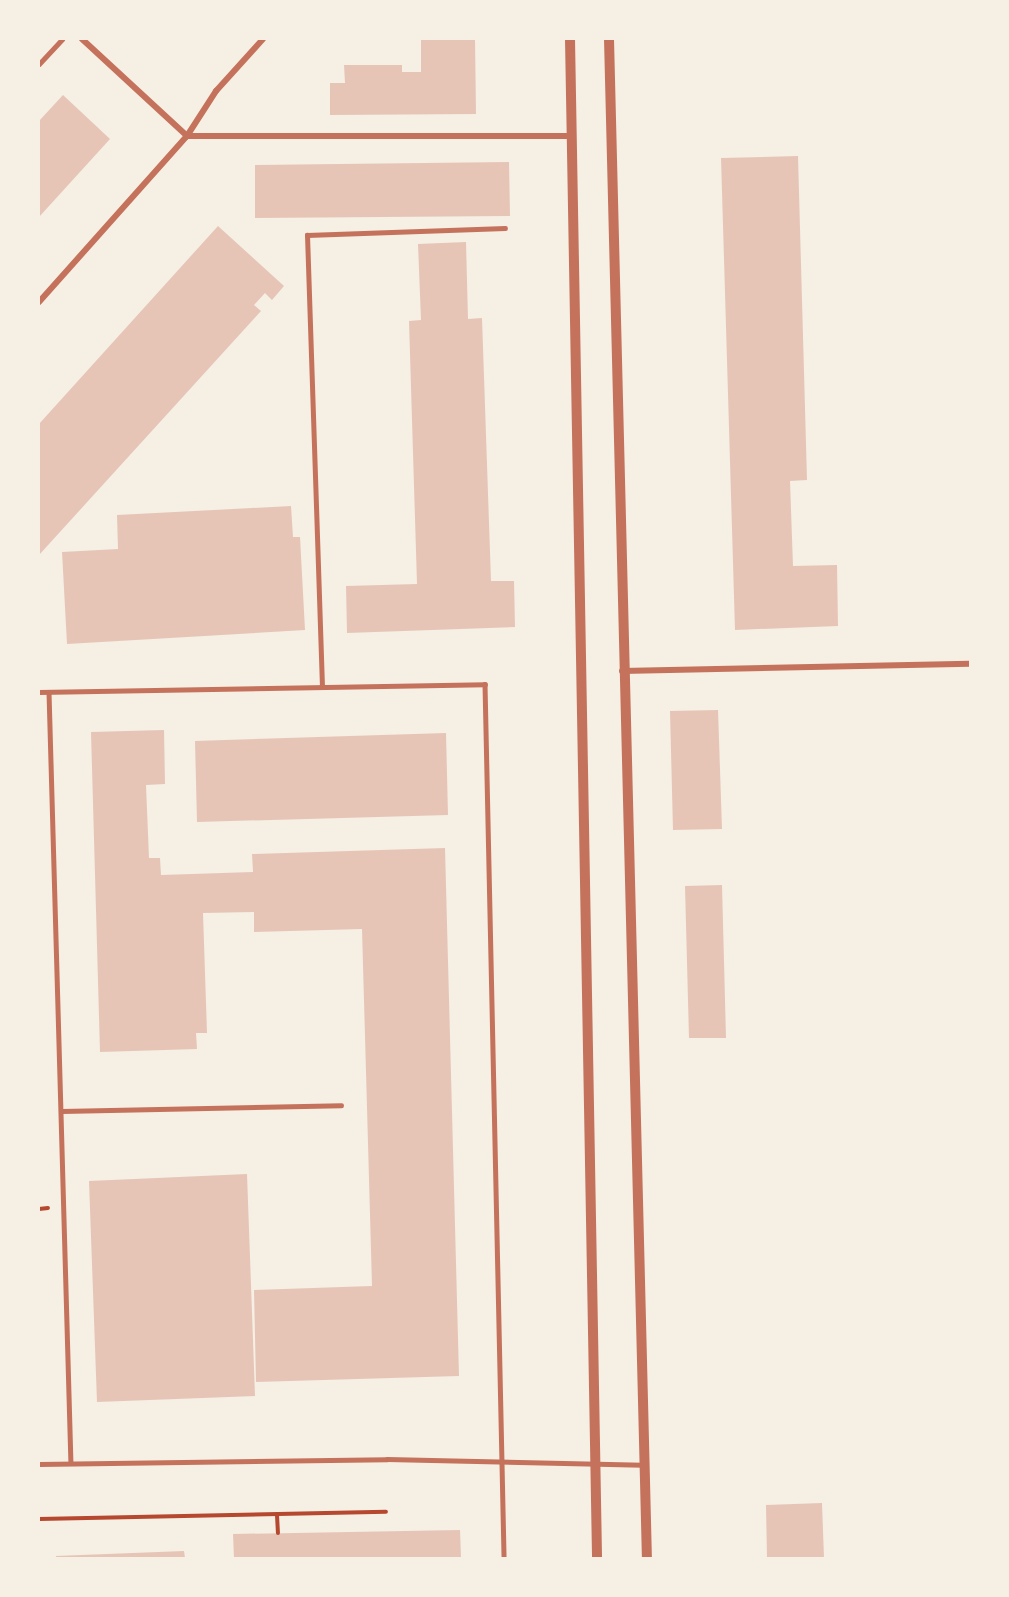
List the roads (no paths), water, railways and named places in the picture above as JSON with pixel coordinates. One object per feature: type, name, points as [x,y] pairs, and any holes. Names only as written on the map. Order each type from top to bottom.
[{"type":"street","points":[[82,39],[187,136],[571,136]]},
{"type":"street","points":[[39,302],[187,136],[216,91],[263,39]]},
{"type":"street","points":[[570,39],[597,1558]]},
{"type":"street","points":[[609,39],[621,671],[642,1465],[647,1558]]},
{"type":"street","points":[[621,671],[970,664]]},
{"type":"lane","points":[[39,64],[62,39]]},
{"type":"lane","points":[[322,687],[307,235],[505,228]]},
{"type":"lane","points":[[39,692],[485,684],[504,1558]]},
{"type":"lane","points":[[50,693],[71,1463]]},
{"type":"lane","points":[[62,1111],[341,1104]]},
{"type":"lane","points":[[39,1464],[387,1459],[503,1465],[642,1465]]}]
